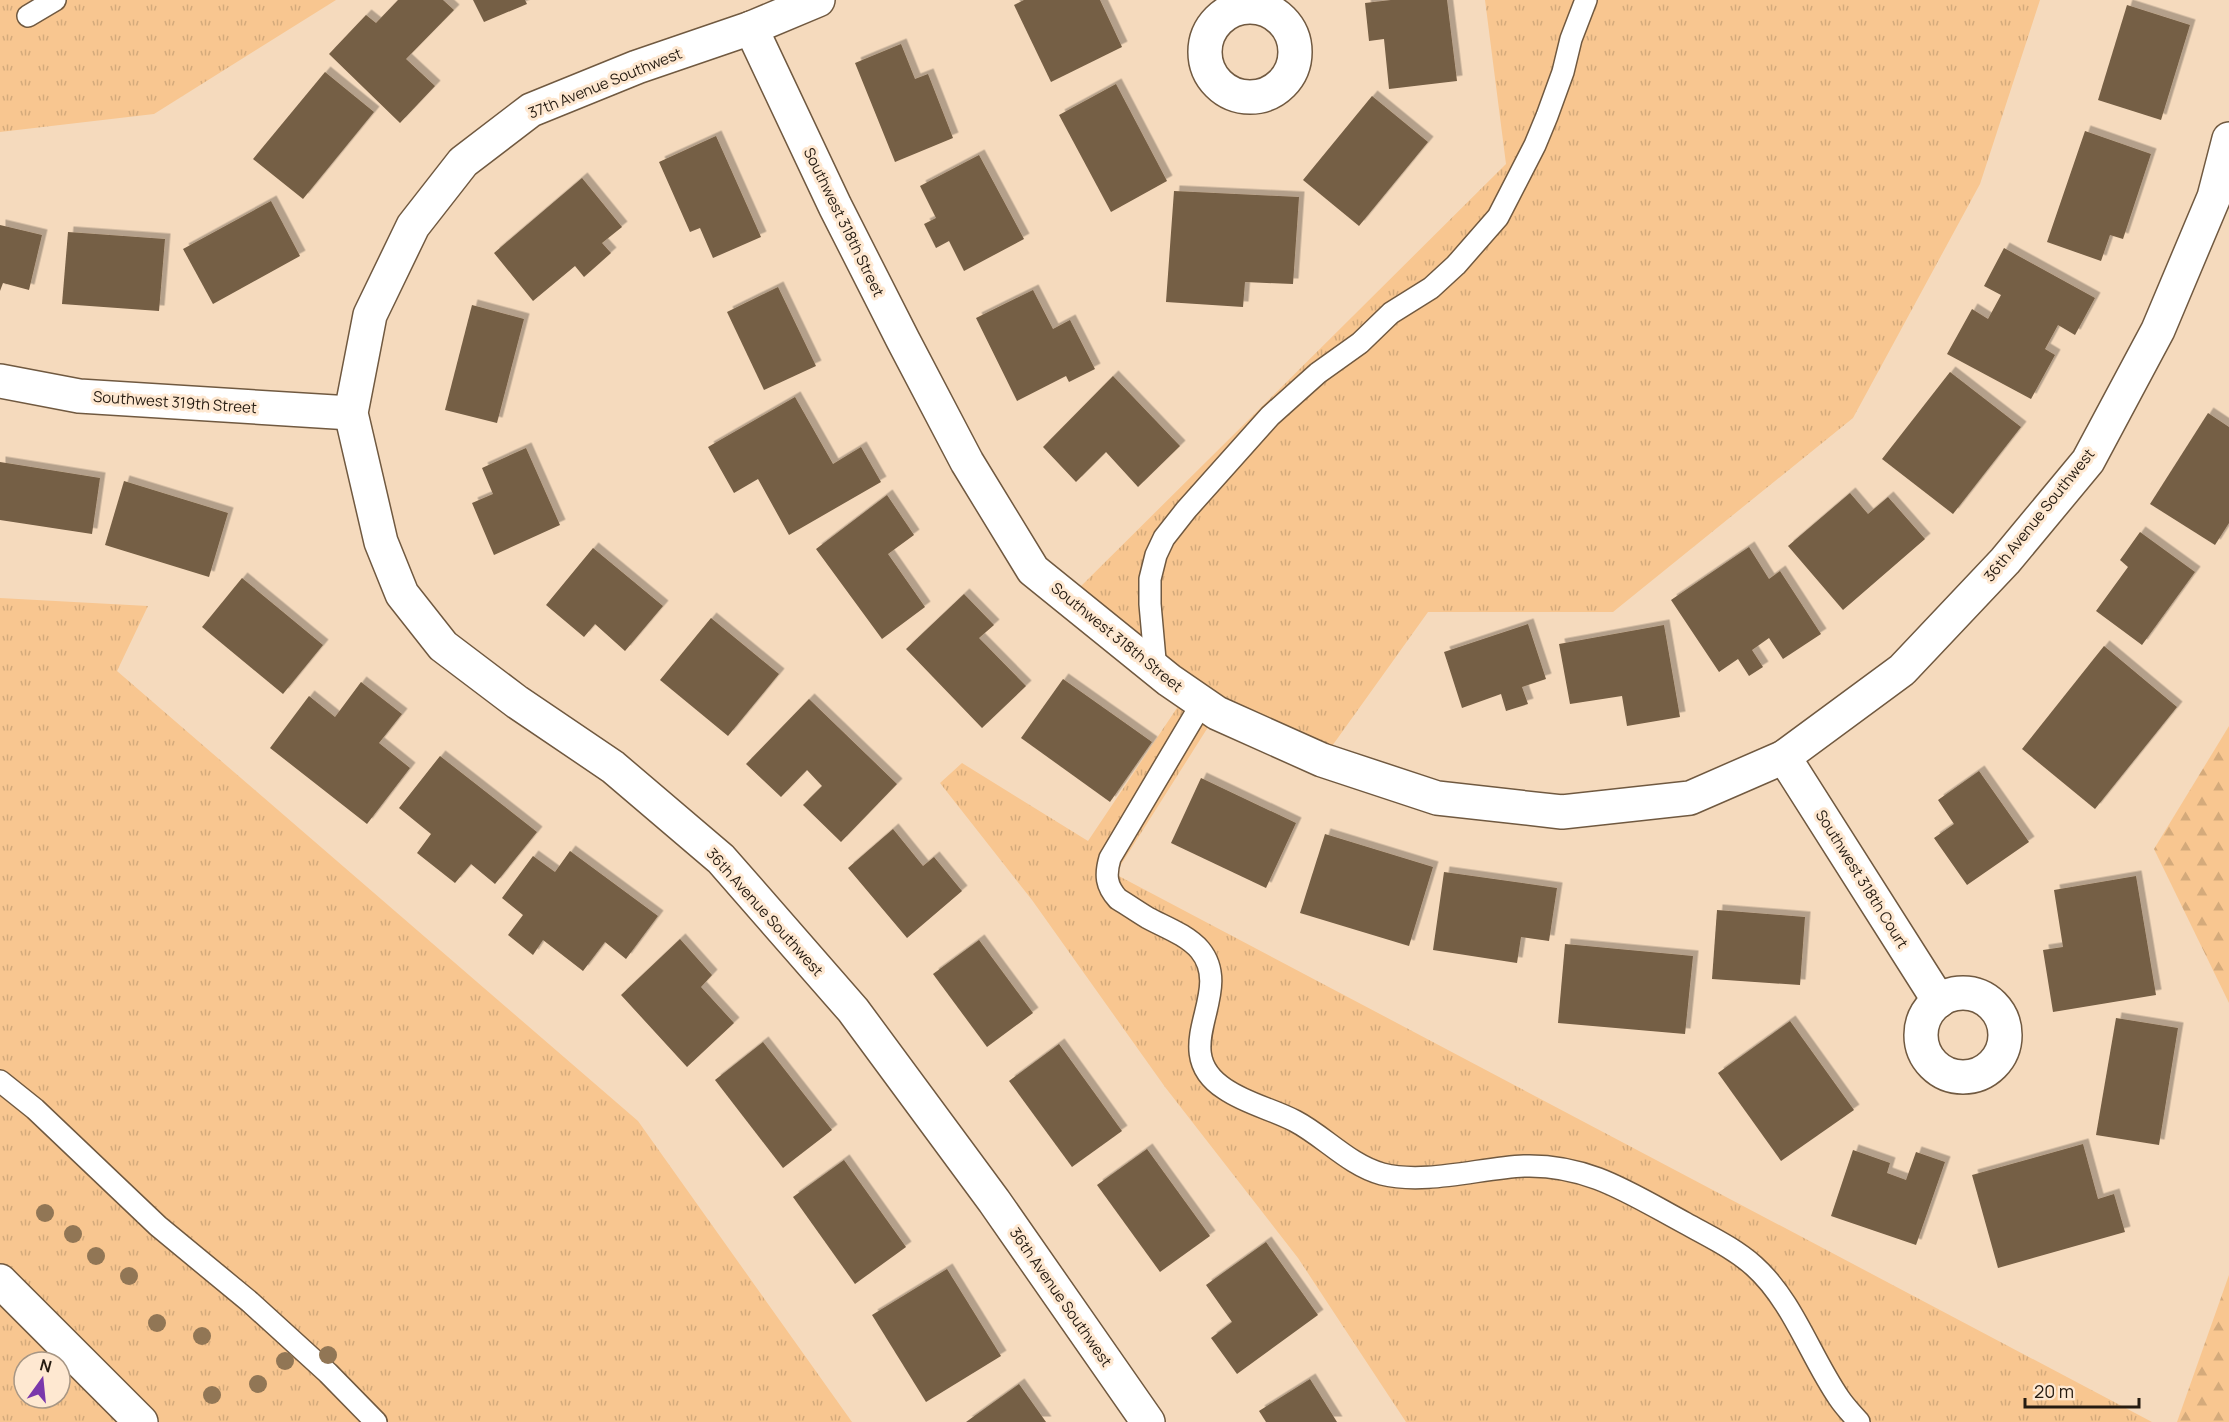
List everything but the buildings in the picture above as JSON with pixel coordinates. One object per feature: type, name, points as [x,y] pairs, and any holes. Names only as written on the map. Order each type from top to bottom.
[{"type":"street","name":"37th Avenue Southwest","points":[[351,413],[370,315],[413,226],[463,162],[531,110],[638,67],[751,28],[818,0]]},
{"type":"street","name":"Southwest 318th Street","points":[[751,28],[835,206],[903,340],[967,462],[1033,570],[1156,671],[1217,713],[1322,760],[1437,798],[1562,812],[1690,798],[1784,757]]},
{"type":"street","name":"36th Avenue Southwest","points":[[1784,757],[1902,670],[2005,561],[2088,461],[2158,330],[2214,197],[2229,139]]},
{"type":"street","name":"Southwest 319th Street","points":[[0,381],[79,396],[351,413]]},
{"type":"street","name":"36th Avenue Southwest","points":[[351,413],[381,543],[402,594],[442,645],[517,702],[613,767],[721,859],[853,1010],[993,1201],[1148,1422]]},
{"type":"street","name":"Southwest 318th Court","points":[[1784,757],[1939,1001]]},
{"type":"street","points":[[0,1281],[141,1422]]},
{"type":"lane","points":[[28,16],[55,0]]},
{"type":"lane","points":[[1156,671],[1150,579],[1156,555],[1164,538],[1270,416],[1318,373],[1360,343],[1391,313],[1431,288],[1456,265],[1491,225],[1509,199],[1535,145],[1557,88],[1571,39],[1586,0]]},
{"type":"lane","points":[[1202,703],[1110,858],[1107,879],[1109,889],[1118,899],[1188,940],[1200,950],[1206,961],[1210,972],[1210,996],[1202,1022],[1199,1045],[1202,1064],[1211,1079],[1248,1102],[1296,1121],[1359,1163],[1382,1173],[1426,1177],[1525,1166],[1557,1168],[1600,1178],[1631,1193],[1717,1240],[1755,1266],[1785,1306],[1839,1398],[1859,1422]]},
{"type":"lane","points":[[0,1081],[35,1108],[158,1226],[267,1318],[376,1422]]},
{"type":"green space","points":[[0,0],[336,0],[154,114],[0,132]]},
{"type":"green space","points":[[1485,0],[2040,0],[1980,184],[1853,418],[1613,612],[1428,612],[1322,760],[1217,713],[1115,874],[2152,1422],[1406,1422],[1298,1258],[1165,1087],[1032,900],[940,783],[962,763],[1088,841],[1187,693],[1069,598],[1506,164]]},
{"type":"green space","points":[[0,598],[148,606],[117,671],[638,1121],[852,1422],[0,1422]]},
{"type":"green space","points":[[2229,726],[2229,1003],[2154,849]]},
{"type":"green space","points":[[2229,1275],[2229,1422],[2177,1422]]}]
